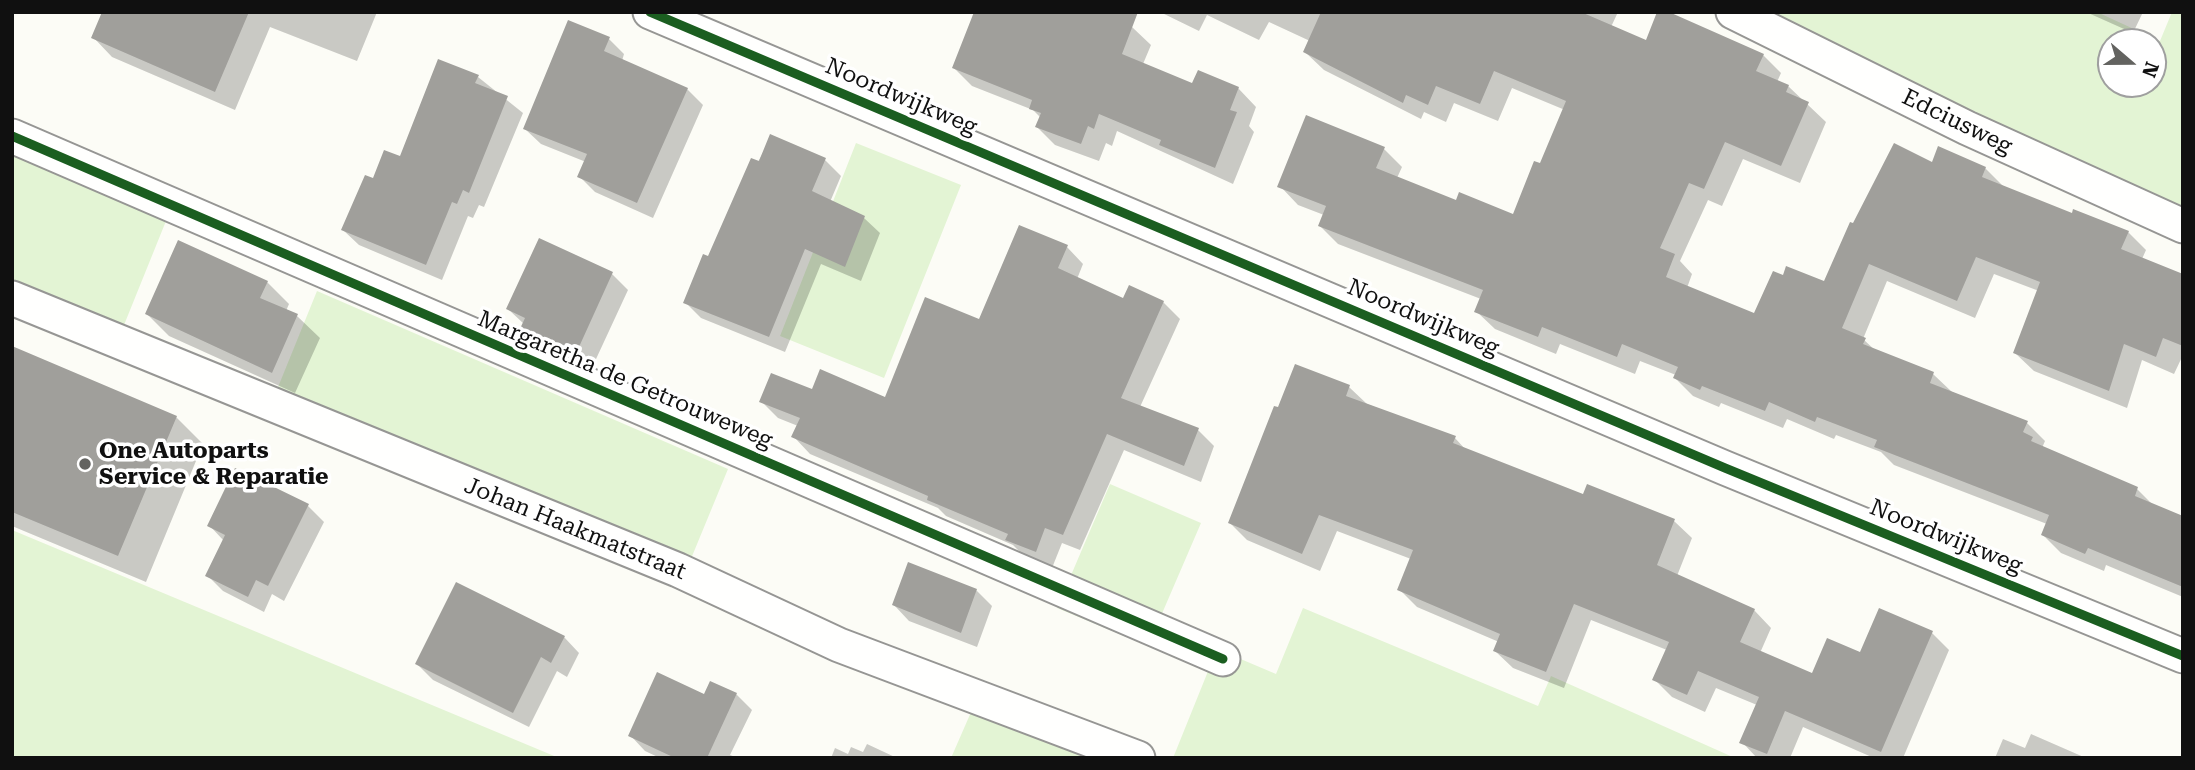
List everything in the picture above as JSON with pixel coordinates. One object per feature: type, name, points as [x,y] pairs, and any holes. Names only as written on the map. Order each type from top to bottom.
[{"type":"street","name":"Noordwijkweg","points":[[650,12],[1725,468],[2183,656]]},
{"type":"street","name":"Edciusweg","points":[[1733,12],[1967,128],[2183,226]]},
{"type":"street","name":"Margaretha de Getrouweweg","points":[[12,136],[1223,659]]},
{"type":"street","name":"Johan Haakmatstraat","points":[[12,298],[678,570],[839,645],[1138,758]]},
{"type":"green space","points":[[1763,12],[2097,12],[2132,28],[2097,28],[2097,98],[2167,98],[2165,28],[2172,12],[2183,12],[2183,215]]},
{"type":"green space","points":[[856,143],[961,185],[884,378],[780,336]]},
{"type":"green space","points":[[12,153],[166,221],[124,325],[84,308],[12,285]]},
{"type":"green space","points":[[317,291],[728,469],[688,566],[276,392]]},
{"type":"green space","points":[[1110,484],[1201,523],[1148,646],[1057,608]]},
{"type":"green space","points":[[12,530],[559,758],[12,758]]},
{"type":"green space","points":[[1303,608],[1538,706],[1551,676],[1735,758],[1173,758],[1217,649],[1276,674]]},
{"type":"green space","points":[[982,687],[1153,758],[951,758]]},
{"type":"building","points":[[102,12],[249,12],[215,92],[91,38]]},
{"type":"building","points":[[974,12],[1138,12],[1122,54],[1192,83],[1198,70],[1239,87],[1230,110],[1237,112],[1215,168],[1159,145],[1161,140],[1099,114],[1094,129],[1088,126],[1081,144],[1035,127],[1041,113],[1029,109],[1032,100],[952,68]]},
{"type":"building","points":[[1321,12],[1581,12],[1646,40],[1657,12],[1669,12],[1764,54],[1756,71],[1789,85],[1786,92],[1809,102],[1781,166],[1725,142],[1704,189],[1689,183],[1660,248],[1675,254],[1666,277],[1754,313],[1773,271],[1783,275],[1786,266],[1824,281],[1850,222],[1853,223],[1894,143],[1932,162],[1938,146],[1986,167],[1982,177],[2072,213],[2073,209],[2129,231],[2121,249],[2183,274],[2183,346],[2163,338],[2156,357],[2124,344],[2109,391],[2013,353],[2040,282],[1976,257],[1957,301],[1869,264],[1842,328],[1866,338],[1863,344],[1934,372],[1930,383],[2028,421],[2023,432],[2033,437],[2031,441],[2138,487],[2135,496],[2183,516],[2183,587],[2088,548],[2085,554],[2041,535],[2049,515],[1874,447],[1877,440],[1817,417],[1815,422],[1769,402],[1765,411],[1702,386],[1700,390],[1673,378],[1678,367],[1622,344],[1617,357],[1542,327],[1538,337],[1474,312],[1483,290],[1318,226],[1326,206],[1277,187],[1306,115],[1385,147],[1376,168],[1456,200],[1459,192],[1513,214],[1534,161],[1540,163],[1566,101],[1494,71],[1480,104],[1436,86],[1428,105],[1406,95],[1403,103],[1303,52]]},
{"type":"building","points":[[568,20],[610,37],[604,51],[688,88],[637,203],[577,177],[587,154],[523,129]]},
{"type":"building","points":[[438,59],[479,75],[475,83],[508,96],[469,193],[463,190],[457,204],[452,202],[426,265],[341,230],[365,175],[373,178],[384,150],[400,156]]},
{"type":"building","points":[[770,134],[826,158],[812,191],[865,216],[845,267],[805,249],[769,337],[683,303],[703,254],[708,256],[751,158],[759,161]]},
{"type":"building","points":[[1019,225],[1068,245],[1058,268],[1123,298],[1129,285],[1164,301],[1121,398],[1199,428],[1184,466],[1107,434],[1063,535],[1045,528],[1036,552],[1005,540],[1008,534],[927,500],[928,496],[791,437],[800,418],[759,402],[771,373],[812,389],[820,369],[885,397],[925,297],[979,319]]},
{"type":"building","points":[[539,238],[613,272],[574,358],[518,333],[525,318],[506,309]]},
{"type":"building","points":[[178,240],[268,281],[260,298],[298,314],[272,373],[145,314]]},
{"type":"building","name":"One Autoparts Service & Reparatie","points":[[12,346],[177,416],[118,556],[12,512]]},
{"type":"building","points":[[1295,364],[1350,385],[1346,396],[1456,436],[1453,443],[1583,494],[1587,484],[1675,519],[1657,565],[1755,609],[1740,642],[1812,673],[1827,638],[1860,652],[1879,608],[1933,631],[1881,752],[1785,711],[1767,754],[1739,743],[1759,697],[1698,671],[1687,695],[1652,680],[1669,642],[1574,604],[1546,672],[1493,651],[1500,634],[1397,590],[1413,550],[1319,515],[1302,554],[1228,523],[1274,406],[1278,407]]},
{"type":"building","points":[[235,468],[309,504],[268,586],[256,580],[248,597],[205,576],[225,535],[207,526]]},
{"type":"building","points":[[908,562],[977,589],[961,633],[892,605]]},
{"type":"building","points":[[456,582],[565,636],[551,663],[541,657],[513,713],[415,664]]},
{"type":"building","points":[[657,672],[704,694],[710,681],[737,693],[707,758],[675,758],[628,736]]},
{"type":"cycle path","points":[[650,12],[1725,468],[2183,656]]},
{"type":"cycle path","points":[[12,136],[1223,659]]},
{"type":"place","name":"One Autoparts Service & Reparatie","points":[[85,464]]}]
